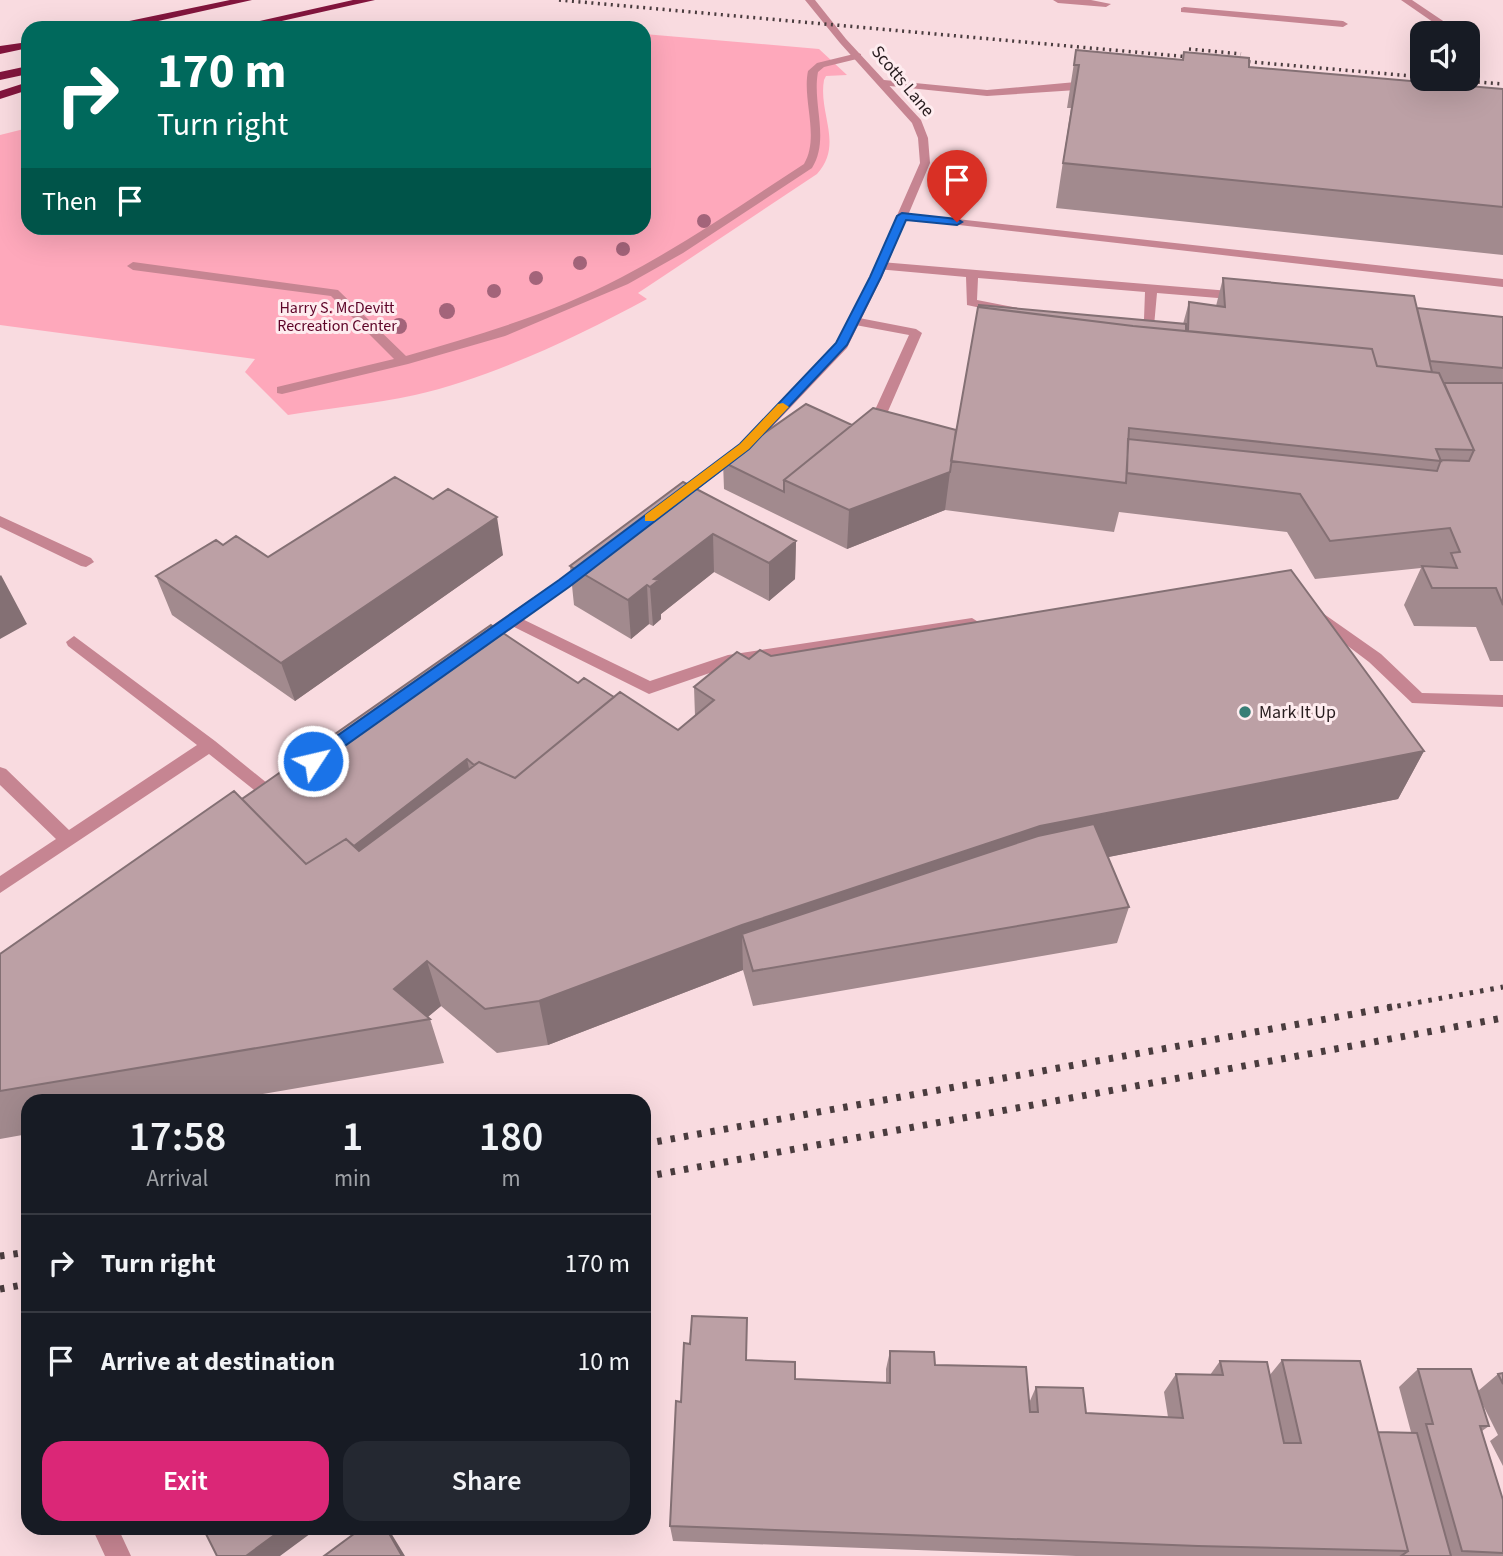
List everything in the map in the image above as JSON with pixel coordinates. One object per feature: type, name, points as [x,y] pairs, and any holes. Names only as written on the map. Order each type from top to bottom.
[{"type":"highway","points":[[144,21],[246,0]]},
{"type":"highway","points":[[268,21],[369,0]]},
{"type":"highway","points":[[0,49],[21,46]]},
{"type":"highway","points":[[0,76],[21,72]]},
{"type":"highway","points":[[0,95],[21,88]]},
{"type":"street","name":"Scotts Lane","points":[[660,511],[744,447],[842,345],[881,266],[925,163],[923,138],[917,122],[810,0]]},
{"type":"street","points":[[1058,0],[1106,4]]},
{"type":"street","points":[[1406,0],[1438,21]]},
{"type":"street","points":[[1184,10],[1343,24]]},
{"type":"street","points":[[282,390],[403,362],[500,333],[613,287],[679,250],[813,161],[815,153],[810,84],[813,72],[821,65],[858,56]]},
{"type":"street","points":[[884,83],[987,93],[1076,85],[1103,87]]},
{"type":"street","points":[[902,216],[1503,283]]},
{"type":"street","points":[[133,266],[334,293],[341,296],[403,362]]},
{"type":"street","points":[[881,266],[1250,297]]},
{"type":"street","points":[[972,273],[971,302],[1026,314]]},
{"type":"street","points":[[1108,320],[1150,323],[1151,288]]},
{"type":"street","points":[[854,321],[916,332],[872,432]]},
{"type":"street","points":[[0,521],[86,562]]},
{"type":"street","points":[[468,651],[596,559]]},
{"type":"street","points":[[1299,602],[1375,658],[1418,699],[1503,701]]},
{"type":"street","points":[[512,619],[649,688],[728,661],[990,620]]},
{"type":"street","points":[[74,642],[269,792]]},
{"type":"street","points":[[0,886],[209,745]]},
{"type":"street","points":[[0,774],[68,840]]},
{"type":"street","points":[[108,1535],[118,1556]]},
{"type":"green space","name":"Harry S. McDevitt Recreation Center","points":[[651,35],[819,49],[847,75],[826,76],[824,80],[829,151],[817,174],[638,293],[647,299],[564,341],[504,367],[444,388],[399,398],[288,415],[245,372],[255,359],[0,325],[0,135],[21,130],[21,235],[651,235]]},
{"type":"building","points":[[1076,50],[1183,60],[1184,52],[1249,58],[1249,67],[1410,81],[1410,91],[1480,91],[1480,87],[1503,89],[1503,207],[1063,163],[1079,65],[1074,65]]},
{"type":"building","points":[[1223,278],[1414,296],[1432,372],[1377,366],[1372,349],[1188,331],[1189,302],[1225,307]]},
{"type":"building","points":[[978,307],[1133,326],[1372,349],[1377,366],[1439,373],[1474,450],[1436,449],[1441,461],[1129,428],[1126,483],[951,461]]},
{"type":"building","points":[[979,307],[1186,324],[1186,331]]},
{"type":"building","points":[[1417,308],[1503,317],[1503,368],[1430,361]]},
{"type":"building","points":[[1444,383],[1503,383],[1503,605],[1496,588],[1432,588],[1422,566],[1457,568],[1451,553],[1460,552],[1450,528],[1330,541],[1300,494],[1127,473],[1128,439],[1437,471],[1441,460],[1469,461],[1474,450]]},
{"type":"building","points":[[806,404],[852,425],[784,480],[784,492],[723,462]]},
{"type":"building","points":[[873,408],[956,430],[950,472],[849,510],[784,480]]},
{"type":"building","points":[[395,477],[433,499],[448,489],[497,517],[281,663],[156,576],[216,540],[223,545],[236,536],[268,557]]},
{"type":"building","points":[[683,482],[796,541],[769,563],[713,534],[654,579],[659,580],[650,587],[647,585],[628,600],[570,566]]},
{"type":"building","points":[[1291,570],[1424,751],[1040,826],[742,925],[539,1001],[485,1009],[427,961],[394,989],[430,1019],[0,1091],[0,954],[234,791],[306,864],[346,839],[359,851],[479,762],[515,778],[620,692],[678,730],[714,700],[694,687],[737,652],[749,659],[760,650],[771,656]]},
{"type":"building","points":[[491,625],[578,683],[584,678],[614,697],[515,778],[479,762],[474,765],[467,759],[354,846],[346,839],[306,864],[242,799]]},
{"type":"building","points":[[1094,824],[1129,907],[753,971],[742,934],[1038,836]]},
{"type":"building","points":[[692,1316],[747,1318],[746,1360],[795,1362],[795,1379],[890,1383],[890,1351],[934,1352],[935,1365],[1026,1367],[1030,1412],[1038,1412],[1036,1387],[1083,1388],[1086,1413],[1183,1418],[1176,1374],[1223,1375],[1220,1361],[1267,1362],[1284,1443],[1301,1443],[1282,1360],[1360,1361],[1408,1551],[1198,1546],[670,1526],[676,1401],[681,1402],[684,1343],[690,1344]]},
{"type":"building","points":[[1418,1369],[1471,1369],[1489,1426],[1480,1426],[1503,1500],[1503,1553],[1462,1551],[1426,1424],[1433,1424]]},
{"type":"building","points":[[1378,1432],[1417,1433],[1451,1556],[1401,1556],[1408,1551]]},
{"type":"building","points":[[206,1535],[274,1535],[246,1556],[217,1556]]},
{"type":"building","points":[[352,1535],[390,1535],[402,1556],[324,1556]]},
{"type":"railway","points":[[559,0],[1201,58]]},
{"type":"railway","points":[[1189,49],[1241,54]]},
{"type":"railway","points":[[1229,60],[1410,76]]},
{"type":"railway","points":[[1480,82],[1503,84]]},
{"type":"railway","points":[[1387,1008],[1503,987]]},
{"type":"railway","points":[[651,1143],[1397,1006]]},
{"type":"railway","points":[[651,1176],[1503,1018]]},
{"type":"railway","points":[[0,1256],[21,1253]]},
{"type":"railway","points":[[0,1289],[21,1285]]},
{"type":"slow traffic","points":[[650,518],[744,447],[783,407]]},
{"type":"place","name":"Mark It Up","points":[[1245,712]]},
{"type":"route","points":[[313,761],[564,583],[744,447],[842,345],[876,277],[902,216],[957,222]]}]
